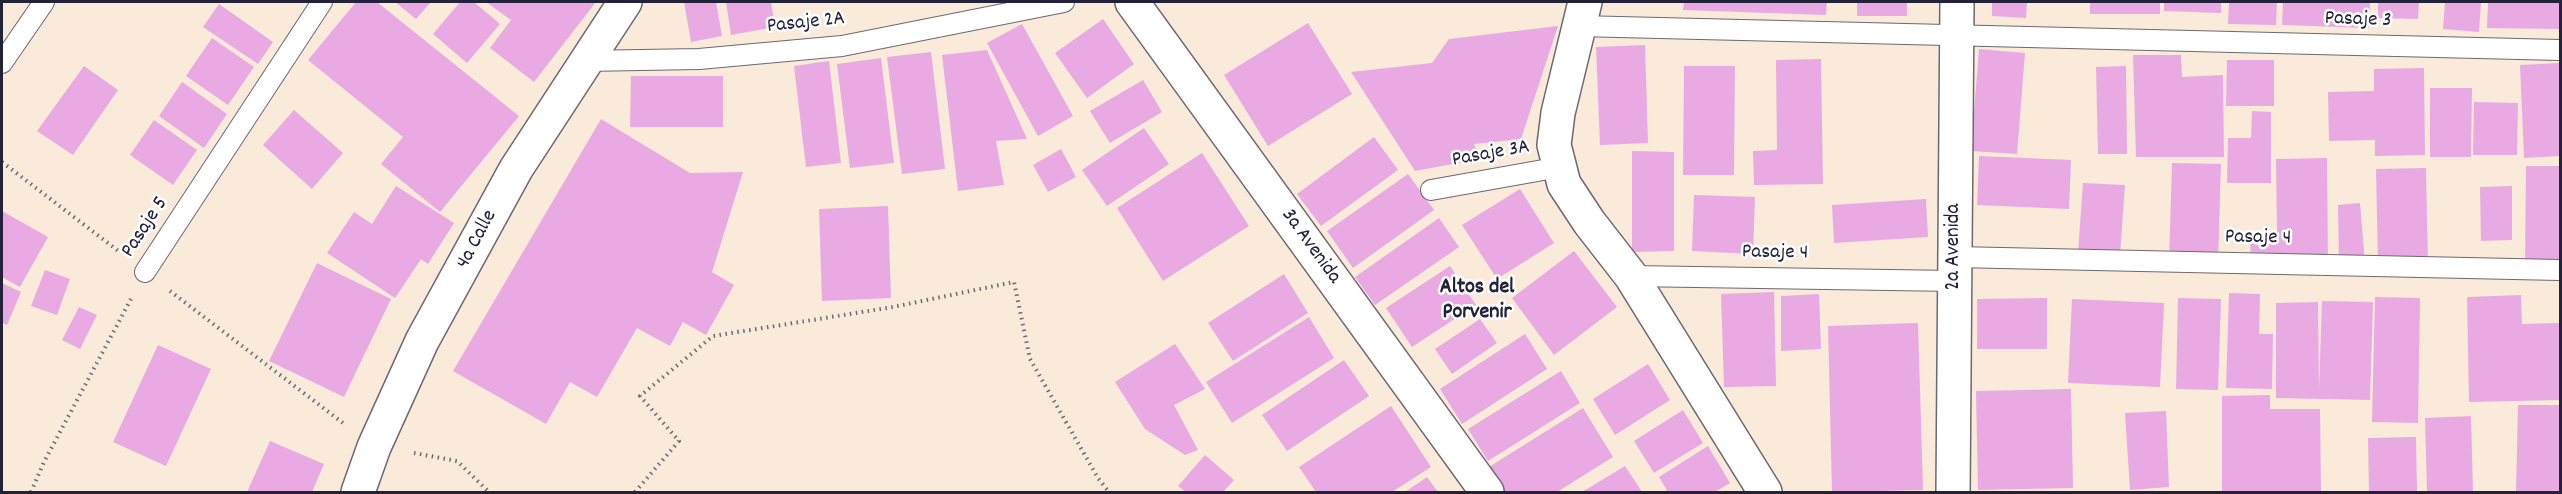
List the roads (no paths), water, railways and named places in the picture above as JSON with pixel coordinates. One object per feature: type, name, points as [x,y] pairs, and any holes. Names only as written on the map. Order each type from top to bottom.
[{"type":"street","name":"4a Calle","points":[[358,492],[374,447],[422,341],[516,169],[625,2]]},
{"type":"street","name":"3a Avenida","points":[[1132,2],[1487,492]]},
{"type":"street","name":"2a Avenida","points":[[1953,492],[1957,2]]},
{"type":"street","points":[[1581,14],[1554,145],[1564,184],[1631,276],[1765,492]]},
{"type":"lane","points":[[2,63],[44,2]]},
{"type":"lane","name":"Pasaje 5","points":[[145,272],[322,2]]},
{"type":"lane","name":"Pasaje 2A","points":[[585,61],[699,59],[842,46],[1064,2]]},
{"type":"lane","name":"Pasaje 3","points":[[1581,14],[1956,34],[2560,50]]},
{"type":"lane","name":"Pasaje 3A","points":[[1431,190],[1560,167]]},
{"type":"lane","name":"Pasaje 4","points":[[1631,276],[1955,269],[2560,270]]},
{"type":"district","name":"Altos del Porvenir","points":[[1477,302]]}]
